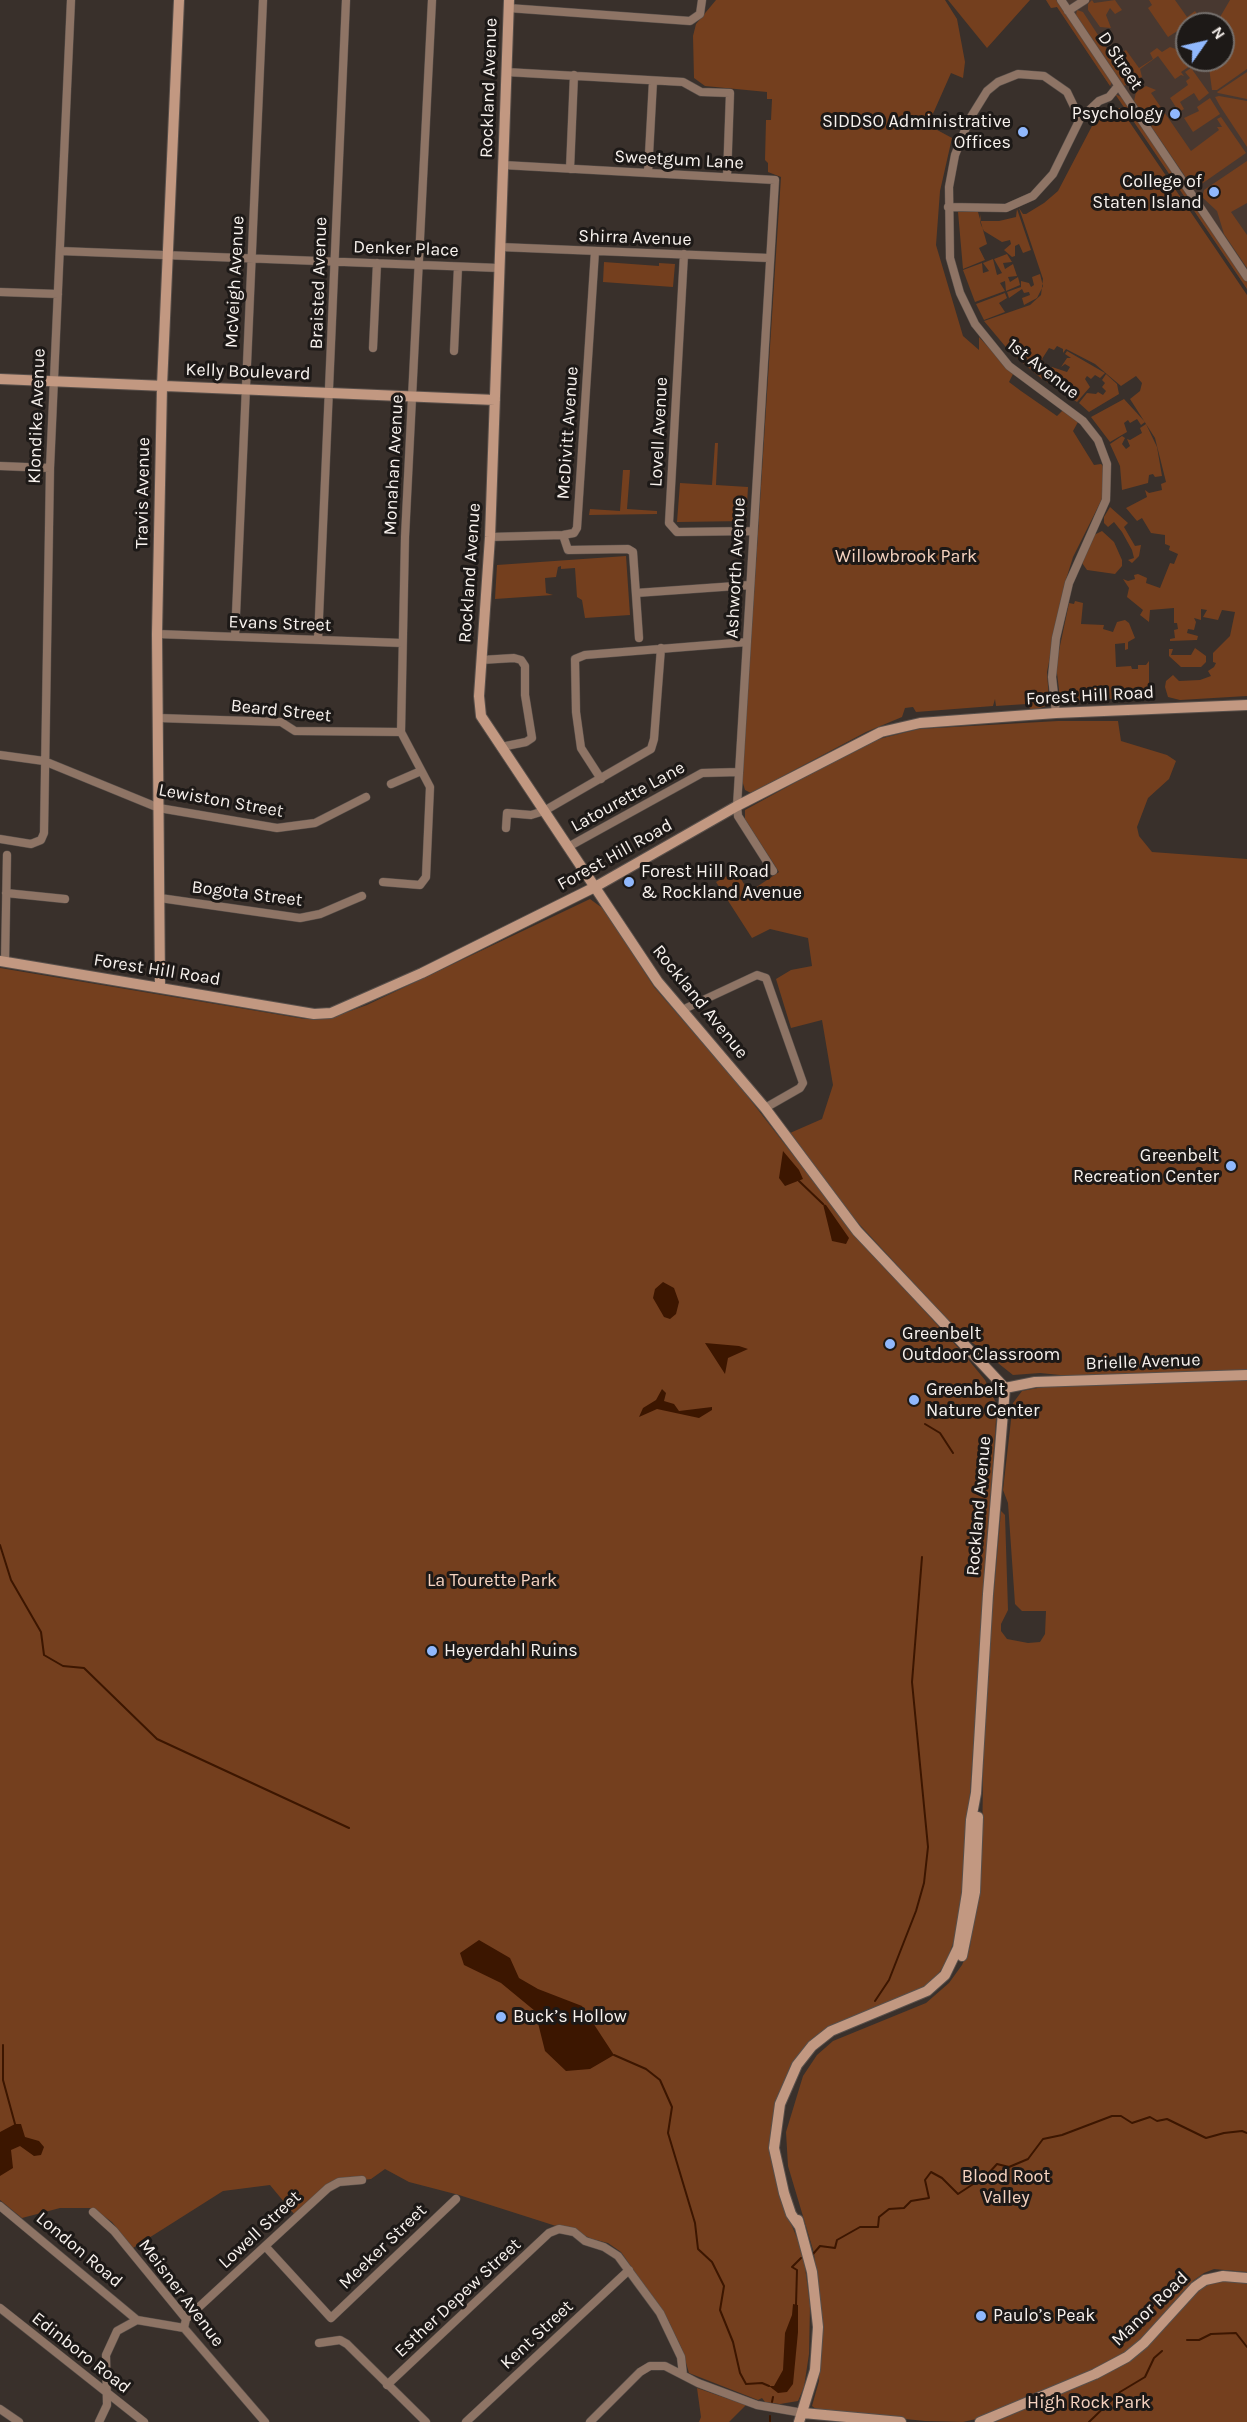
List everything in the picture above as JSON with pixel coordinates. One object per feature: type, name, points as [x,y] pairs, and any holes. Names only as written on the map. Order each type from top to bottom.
[{"type":"street","name":"Klondike Avenue","points":[[0,839],[38,843],[44,833],[50,468],[71,0]]},
{"type":"street","name":"Travis Avenue","points":[[160,987],[157,634],[162,386],[178,0]]},
{"type":"street","name":"McVeigh Avenue","points":[[235,637],[262,0]]},
{"type":"street","name":"Braisted Avenue","points":[[318,640],[346,0]]},
{"type":"street","name":"Monahan Avenue","points":[[383,882],[420,885],[426,877],[430,788],[401,732],[402,643],[418,265],[432,0]]},
{"type":"street","points":[[509,4],[690,21],[697,19],[702,11],[702,0]]},
{"type":"street","name":"D Street","points":[[1061,0],[1115,89],[1247,277]]},
{"type":"street","points":[[1068,11],[1083,1]]},
{"type":"street","name":"Rockland Avenue","points":[[509,4],[490,537],[481,660],[480,710],[485,723],[658,982],[765,1108],[858,1231],[1005,1388],[987,1604],[976,1793],[978,1820],[975,1892],[968,1940],[955,1971],[937,1992],[920,2003],[830,2039],[810,2057],[790,2095],[782,2126],[781,2152],[812,2272],[818,2319],[814,2370],[801,2417]]},
{"type":"street","points":[[506,72],[683,82],[701,92],[730,93],[727,177]]},
{"type":"street","points":[[1080,119],[1067,92],[1044,76],[1018,74],[998,82],[978,104],[961,137],[951,170],[948,207],[1006,208],[1033,196],[1053,174],[1080,119],[1099,101],[1101,96],[1115,89]]},
{"type":"street","points":[[570,169],[574,75]]},
{"type":"street","points":[[648,174],[653,81]]},
{"type":"street","name":"Sweetgum Lane","points":[[503,165],[775,180],[770,258]]},
{"type":"street","name":"1st Avenue","points":[[948,207],[948,240],[952,267],[960,293],[975,324],[1009,366],[1083,421],[1098,440],[1107,464],[1106,500],[1069,583],[1056,638],[1052,677],[1056,713]]},
{"type":"street","name":"Shirra Avenue","points":[[500,247],[770,258]]},
{"type":"street","name":"Denker Place","points":[[60,250],[499,268]]},
{"type":"street","name":"McDivitt Avenue","points":[[563,535],[574,533],[577,528],[595,251]]},
{"type":"street","name":"Lovell Avenue","points":[[684,254],[669,523],[677,532],[753,531]]},
{"type":"street","name":"Ashworth Avenue","points":[[770,258],[737,806],[738,816],[773,871]]},
{"type":"street","points":[[373,348],[377,263]]},
{"type":"street","points":[[454,351],[458,267]]},
{"type":"street","points":[[0,292],[58,294]]},
{"type":"street","name":"Kelly Boulevard","points":[[0,379],[495,400]]},
{"type":"street","points":[[0,466],[50,468]]},
{"type":"street","points":[[490,537],[563,535],[568,550],[631,550],[634,555],[639,638]]},
{"type":"street","points":[[636,593],[750,585]]},
{"type":"street","name":"Evans Street","points":[[157,634],[402,643]]},
{"type":"street","points":[[602,779],[581,748],[575,703],[575,659],[585,655],[747,642]]},
{"type":"street","points":[[506,828],[507,813],[531,815],[544,811],[646,753],[653,744],[661,648]]},
{"type":"street","points":[[481,660],[514,658],[521,660],[525,666],[525,695],[532,738],[526,742],[501,747]]},
{"type":"street","name":"Forest Hill Road","points":[[2,961],[314,1014],[331,1013],[415,976],[595,887],[737,806],[881,732],[920,723],[1056,713],[1247,705]]},
{"type":"street","name":"Beard Street","points":[[158,718],[281,722],[295,731],[401,732]]},
{"type":"street","name":"Lewiston Street","points":[[0,755],[44,761],[159,808],[288,828],[327,819],[366,797]]},
{"type":"street","points":[[391,784],[421,771]]},
{"type":"street","name":"Latourette Lane","points":[[568,847],[702,774],[739,772]]},
{"type":"street","points":[[2,961],[8,855]]},
{"type":"street","points":[[6,893],[65,899]]},
{"type":"street","name":"Bogota Street","points":[[160,898],[300,918],[321,914],[362,896]]},
{"type":"street","points":[[682,1010],[757,975],[766,978],[803,1083],[800,1088],[765,1108]]},
{"type":"street","name":"Brielle Avenue","points":[[1005,1388],[1035,1382],[1247,1375]]},
{"type":"street","name":"Lowell Street","points":[[186,2319],[328,2188],[339,2182],[362,2180]]},
{"type":"street","name":"Meeker Street","points":[[265,2246],[331,2318],[456,2199]]},
{"type":"street","name":"London Road","points":[[0,2206],[137,2320]]},
{"type":"street","name":"Meisner Avenue","points":[[93,2212],[114,2231],[186,2319],[184,2328],[265,2422]]},
{"type":"street","name":"Esther Depew Street","points":[[387,2385],[549,2233],[559,2229],[573,2232],[590,2244],[612,2251],[628,2270]]},
{"type":"street","points":[[628,2270],[650,2297],[669,2330],[681,2357],[683,2375]]},
{"type":"street","name":"Kent Street","points":[[466,2422],[628,2270]]},
{"type":"street","name":"Manor Road","points":[[980,2422],[1095,2374],[1127,2357],[1144,2343],[1195,2287],[1205,2280],[1223,2276],[1247,2278]]},
{"type":"street","name":"Edinboro Road","points":[[0,2308],[144,2422]]},
{"type":"street","points":[[99,2422],[107,2405],[108,2346],[117,2331],[137,2320],[184,2328]]},
{"type":"street","points":[[319,2343],[340,2340],[347,2344],[426,2422]]},
{"type":"street","points":[[590,2422],[645,2368],[665,2366],[757,2405],[801,2417],[901,2422]]},
{"type":"street","points":[[0,2409],[19,2422]]},
{"type":"shaded area","name":"College of Staten Island","points":[[1046,0],[1247,0],[1247,289],[1057,7],[1051,8]]},
{"type":"shaded area","points":[[783,1151],[799,1170],[803,1179],[785,1186],[779,1178]]},
{"type":"shaded area","points":[[823,1204],[849,1238],[846,1244],[832,1241]]},
{"type":"shaded area","points":[[663,1282],[674,1288],[679,1302],[676,1314],[670,1319],[664,1317],[653,1298],[655,1289]]},
{"type":"shaded area","points":[[705,1343],[748,1349],[728,1358],[725,1374]]},
{"type":"shaded area","points":[[662,1389],[666,1393],[664,1401],[674,1404],[679,1411],[712,1407],[712,1410],[699,1418],[657,1409],[639,1417],[643,1408],[656,1400]]},
{"type":"shaded area","points":[[479,1940],[510,1958],[519,1978],[538,1989],[582,2006],[614,2055],[590,2069],[566,2071],[545,2051],[535,2011],[501,1983],[464,1965],[460,1953]]},
{"type":"shaded area","points":[[15,2124],[21,2124],[25,2137],[39,2141],[44,2147],[41,2155],[34,2156],[20,2146],[11,2150],[13,2168],[0,2176],[0,2132]]},
{"type":"shaded area","points":[[793,2304],[798,2305],[798,2332],[793,2384],[787,2392],[778,2393],[769,2386],[774,2386],[783,2370],[785,2333],[792,2315]]},
{"type":"green space","name":"Willowbrook Park","points":[[716,0],[945,0],[957,19],[965,62],[963,78],[951,73],[928,125],[952,138],[940,191],[936,245],[963,336],[979,350],[979,337],[1013,374],[1009,382],[1021,391],[1057,416],[1063,410],[1078,422],[1073,431],[1094,465],[1101,464],[1104,467],[1104,495],[1073,557],[1064,586],[1047,672],[1049,700],[1046,706],[1032,711],[1027,704],[996,706],[995,699],[993,706],[916,712],[913,707],[905,708],[902,717],[866,732],[751,793],[745,790],[742,780],[781,177],[768,172],[768,163],[765,160],[766,120],[771,120],[772,99],[767,99],[767,92],[705,86],[694,78],[693,36],[696,24]]},
{"type":"green space","points":[[948,0],[1030,0],[987,48]]},
{"type":"green space","points":[[1046,0],[1056,0],[1112,82],[1110,86],[1057,7],[1051,8]]},
{"type":"green space","points":[[1092,0],[1094,3],[1115,0],[1122,10],[1115,14],[1110,8],[1106,15],[1111,28],[1100,27],[1088,10],[1088,4]]},
{"type":"green space","points":[[1149,0],[1175,0],[1183,12],[1175,12],[1175,32],[1168,37],[1148,8],[1152,5]]},
{"type":"green space","points":[[1230,0],[1247,0],[1247,69],[1217,90],[1212,90],[1210,72],[1235,72],[1235,12],[1223,12]]},
{"type":"green space","points":[[1077,10],[1083,12],[1113,58],[1126,50],[1139,68],[1153,59],[1150,53],[1157,48],[1162,52],[1170,47],[1175,49],[1175,72],[1181,72],[1184,76],[1181,75],[1175,79],[1158,56],[1140,69],[1142,77],[1124,86],[1076,15]]},
{"type":"green space","points":[[1185,72],[1194,72],[1209,93],[1199,101],[1194,93],[1180,102],[1184,109],[1179,112],[1170,98],[1188,85],[1186,81],[1190,78]]},
{"type":"green space","points":[[1247,72],[1247,99],[1217,92]]},
{"type":"green space","points":[[1146,86],[1156,90],[1151,93],[1191,151],[1219,130],[1217,127],[1222,127],[1217,119],[1221,117],[1246,153],[1200,185],[1191,185],[1134,101],[1136,92]]},
{"type":"green space","points":[[1115,94],[1123,98],[1247,282],[1247,289]]},
{"type":"green space","points":[[1215,97],[1247,101],[1247,147]]},
{"type":"green space","points":[[1210,98],[1220,114],[1193,132],[1184,118],[1199,111],[1197,107]]},
{"type":"green space","points":[[1120,108],[1247,295],[1247,696],[1180,700],[1168,697],[1165,687],[1166,681],[1173,675],[1179,681],[1200,680],[1211,676],[1208,671],[1216,663],[1213,662],[1213,653],[1230,636],[1235,612],[1222,610],[1218,620],[1203,617],[1207,610],[1201,609],[1201,620],[1194,618],[1196,622],[1194,630],[1188,629],[1187,633],[1198,636],[1197,640],[1170,641],[1175,638],[1174,630],[1178,629],[1177,623],[1174,623],[1174,608],[1150,610],[1149,622],[1140,615],[1143,610],[1127,597],[1129,588],[1123,579],[1128,581],[1135,579],[1134,575],[1138,574],[1147,578],[1146,583],[1160,588],[1170,563],[1174,564],[1178,554],[1169,550],[1170,546],[1165,544],[1165,535],[1151,533],[1142,518],[1137,521],[1126,508],[1147,497],[1145,490],[1149,493],[1162,490],[1161,484],[1166,482],[1155,438],[1130,399],[1140,391],[1142,383],[1136,376],[1121,386],[1095,364],[1066,349],[1063,353],[1063,349],[1057,346],[1054,350],[1049,348],[1042,359],[1048,369],[1042,379],[1010,352],[984,321],[1030,305],[1041,295],[1043,279],[1019,208],[1023,214],[1026,214],[1058,191],[1092,126],[1087,121],[1095,111],[1102,115],[1108,110]]},
{"type":"green space","points":[[1247,161],[1247,203],[1231,212],[1247,235],[1247,268],[1224,234],[1217,211],[1202,197],[1204,190]]},
{"type":"green space","points":[[1017,209],[1031,250],[1023,253],[1019,244],[1015,246],[1015,256],[1012,257],[1004,250],[1011,244],[1010,240],[1002,242],[984,231],[980,221],[980,214],[981,221],[999,221],[1016,217]]},
{"type":"green space","points":[[958,212],[978,212],[987,244],[979,248],[985,260],[963,269]]},
{"type":"green space","points":[[1007,254],[1012,262],[1003,263],[1005,269],[1013,264],[1017,276],[1008,277],[1010,282],[1018,277],[1020,285],[1006,291],[1005,281],[1000,283],[1005,291],[975,302],[963,270],[982,263],[983,273],[989,271],[983,263],[993,259],[997,275],[1002,273],[994,259]]},
{"type":"green space","points":[[604,262],[659,266],[659,263],[675,264],[673,287],[603,282]]},
{"type":"green space","points":[[1040,274],[1043,286],[1037,298],[1024,305],[1022,298],[1030,295],[1029,292],[1024,293],[1022,289],[1009,298],[1007,292],[1021,287],[1021,281],[1029,283],[1031,287],[1034,285],[1032,277]]},
{"type":"green space","points":[[1005,293],[1007,298],[999,303],[1005,312],[984,320],[976,304]]},
{"type":"green space","points":[[1067,351],[1105,373],[1100,378],[1095,375],[1091,379],[1087,376],[1085,379],[1090,387],[1077,402],[1044,380],[1052,367],[1067,372],[1070,367],[1065,364],[1061,367],[1067,358],[1071,358],[1065,354]]},
{"type":"green space","points":[[1106,374],[1117,384],[1119,394],[1089,412],[1079,403],[1087,393],[1096,394],[1098,392],[1103,395],[1106,391],[1102,387],[1105,383],[1102,380]]},
{"type":"green space","points":[[1124,399],[1145,422],[1141,425],[1137,419],[1130,423],[1128,420],[1124,423],[1127,432],[1110,442],[1091,417]]},
{"type":"green space","points":[[1146,424],[1157,447],[1162,476],[1149,475],[1148,483],[1122,490],[1120,466],[1110,444],[1122,436],[1125,438],[1122,444],[1126,449],[1130,446],[1127,439],[1130,440],[1142,433],[1140,428]]},
{"type":"green space","points":[[715,443],[718,443],[716,485],[748,487],[746,521],[677,522],[680,483],[712,485]]},
{"type":"green space","points":[[623,470],[630,470],[627,509],[657,511],[657,514],[589,515],[590,509],[620,511]]},
{"type":"green space","points":[[1110,507],[1128,523],[1124,527],[1135,546],[1141,545],[1139,556],[1132,563],[1128,560],[1134,558],[1132,550],[1122,532],[1114,522],[1108,527],[1104,523],[1104,517]]},
{"type":"green space","points":[[1102,531],[1114,542],[1122,560],[1122,566],[1115,574],[1087,570],[1082,563],[1094,535]]},
{"type":"green space","points":[[626,556],[630,615],[585,618],[582,600],[577,597],[575,568],[561,569],[561,566],[558,567],[556,577],[545,578],[546,593],[553,595],[495,599],[497,565]]},
{"type":"green space","points":[[1075,601],[1083,603],[1081,624],[1104,625],[1103,629],[1113,632],[1117,622],[1125,620],[1129,623],[1135,638],[1128,642],[1128,649],[1125,650],[1125,643],[1115,644],[1116,667],[1131,666],[1132,669],[1138,669],[1138,665],[1146,665],[1149,661],[1149,697],[1068,701],[1066,704],[1060,698],[1056,665],[1069,603],[1074,604]]},
{"type":"green space","points":[[1195,648],[1206,656],[1206,662],[1201,667],[1181,667],[1169,656],[1169,649],[1173,649],[1171,655],[1191,655]]},
{"type":"green space","points":[[1058,721],[1118,721],[1121,741],[1167,755],[1176,761],[1169,779],[1148,798],[1137,827],[1139,836],[1152,852],[1247,859],[1247,1370],[1070,1376],[1040,1373],[1013,1375],[959,1332],[848,1212],[790,1133],[822,1119],[833,1085],[822,1020],[791,1028],[776,979],[791,970],[812,966],[808,938],[770,929],[752,938],[716,882],[736,871],[749,892],[779,872],[745,819],[745,810],[871,741],[919,729]]},
{"type":"green space","name":"La Tourette Park","points":[[590,899],[605,910],[654,987],[738,1084],[856,1236],[985,1380],[997,1405],[964,1879],[957,1931],[947,1961],[936,1977],[926,1986],[828,2028],[813,2038],[790,2067],[774,2108],[772,2162],[786,2212],[803,2252],[810,2305],[809,2354],[804,2387],[798,2401],[780,2404],[765,2402],[762,2398],[758,2400],[689,2373],[682,2349],[667,2318],[621,2252],[608,2243],[592,2239],[564,2226],[556,2226],[459,2195],[409,2182],[385,2169],[371,2179],[330,2184],[294,2214],[270,2185],[223,2191],[133,2248],[112,2222],[92,2208],[60,2208],[22,2218],[0,2200],[0,968],[305,1019],[328,1019],[367,1005]]},
{"type":"green space","name":"Blood Root Valley","points":[[1247,1379],[1247,2272],[1214,2269],[1204,2273],[1194,2280],[1131,2349],[1096,2368],[976,2419],[963,2422],[925,2421],[817,2410],[812,2406],[819,2381],[820,2317],[814,2253],[788,2166],[786,2132],[803,2076],[817,2055],[833,2041],[926,2003],[949,1983],[962,1965],[970,1947],[982,1852],[984,1704],[1001,1511],[1005,1515],[1008,1610],[1001,1624],[1001,1631],[1007,1639],[1028,1643],[1040,1642],[1045,1634],[1046,1611],[1022,1611],[1015,1604],[1008,1503],[1003,1490],[1013,1403],[1022,1391],[1048,1386]]},
{"type":"green space","name":"High Rock Park","points":[[1227,2280],[1247,2282],[1247,2422],[995,2422],[1104,2375],[1205,2284]]},
{"type":"green space","points":[[697,2388],[746,2405],[729,2422],[699,2422],[701,2417]]},
{"type":"waterway","points":[[799,1181],[823,1204]]},
{"type":"waterway","points":[[925,1424],[940,1433],[953,1453]]},
{"type":"waterway","points":[[0,1545],[11,1580],[41,1632],[44,1655],[63,1666],[84,1668],[157,1739],[349,1828]]},
{"type":"waterway","points":[[875,2001],[889,1980],[916,1911],[924,1883],[928,1847],[912,1682],[922,1557]]},
{"type":"waterway","points":[[3,2045],[3,2080],[15,2124]]},
{"type":"waterway","points":[[614,2055],[646,2069],[660,2080],[672,2107],[668,2133],[695,2223],[698,2249],[712,2262],[724,2286],[720,2310],[733,2342],[740,2373],[746,2384],[762,2383],[769,2386]]},
{"type":"waterway","points":[[813,2254],[820,2246],[835,2248],[837,2240],[860,2227],[878,2227],[879,2217],[889,2209],[904,2208],[911,2201],[929,2198],[925,2180],[931,2172],[942,2178],[958,2194],[987,2175],[997,2164],[1009,2167],[1028,2159],[1043,2139],[1062,2135],[1112,2116],[1121,2116],[1132,2123],[1150,2117],[1157,2121],[1167,2119],[1206,2138],[1224,2133],[1242,2131],[1247,2133]]},
{"type":"waterway","points":[[796,2305],[797,2270],[792,2267],[801,2258]]},
{"type":"waterway","points":[[1187,2340],[1199,2340],[1211,2334],[1236,2333],[1247,2347]]},
{"type":"waterway","points":[[1089,2422],[1120,2392],[1145,2377],[1154,2358],[1162,2351]]},
{"type":"waterway","points":[[772,2402],[773,2397]]},
{"type":"waterway","points":[[770,2416],[770,2422]]},
{"type":"place","name":"Psychology","points":[[1175,114]]},
{"type":"place","name":"SIDDSO Administrative Offices","points":[[1023,132]]},
{"type":"place","name":"College of Staten Island","points":[[1214,192]]},
{"type":"place","name":"Forest Hill Road & Rockland Avenue","points":[[629,882]]},
{"type":"place","name":"Greenbelt Recreation Center","points":[[1231,1166]]},
{"type":"place","name":"Greenbelt Outdoor Classroom","points":[[890,1344]]},
{"type":"place","name":"Greenbelt Nature Center","points":[[914,1400]]},
{"type":"place","name":"Heyerdahl Ruins","points":[[432,1651]]},
{"type":"place","name":"Buck’s Hollow","points":[[501,2017]]},
{"type":"place","name":"Paulo’s Peak","points":[[981,2316]]}]
